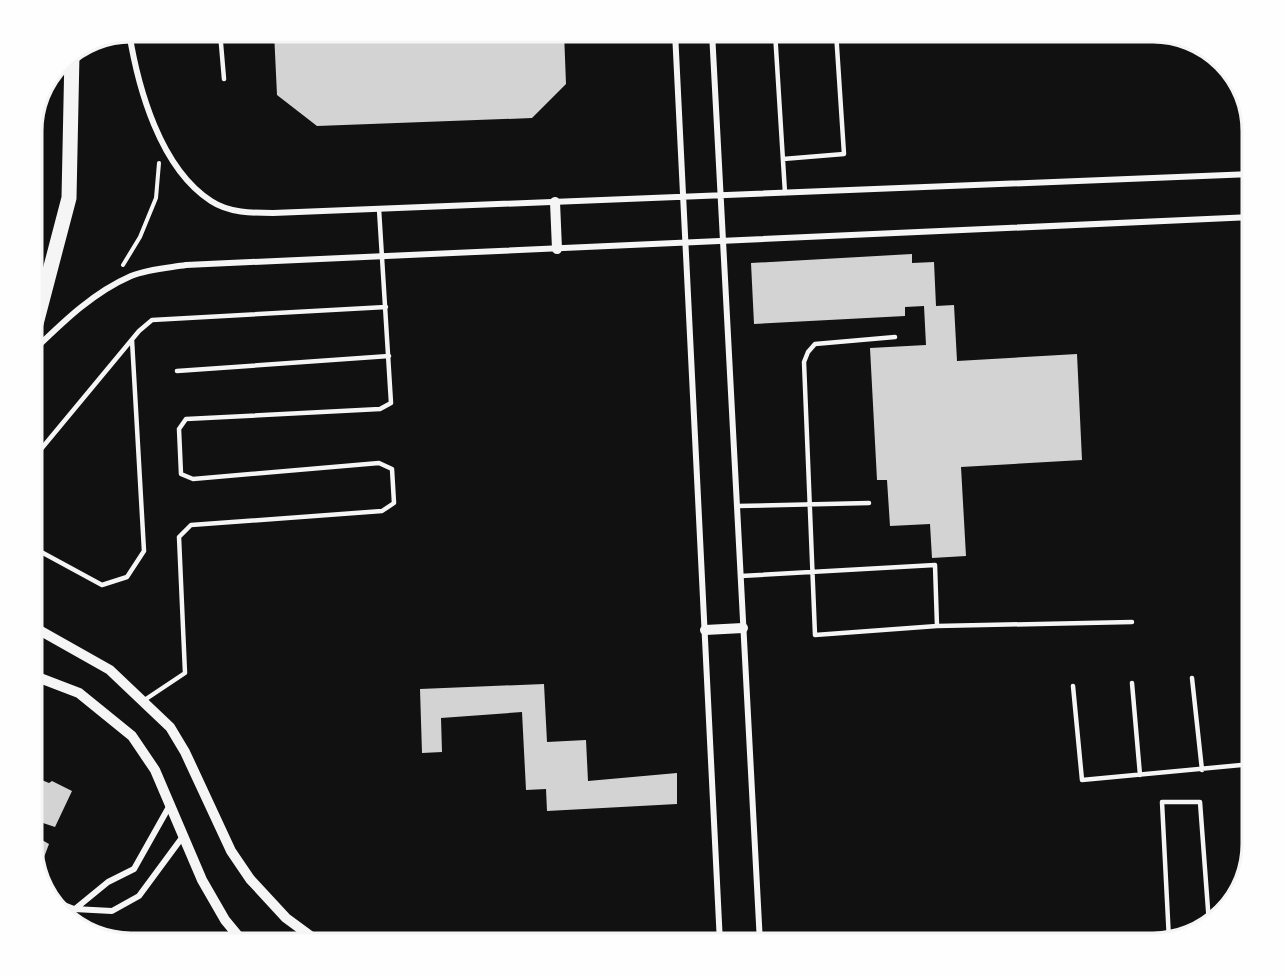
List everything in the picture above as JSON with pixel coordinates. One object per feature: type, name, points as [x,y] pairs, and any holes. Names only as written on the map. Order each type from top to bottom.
[{"type":"main road","points":[[42,301],[69,198],[72,65]]},
{"type":"street","points":[[131,42],[140,88],[147,109],[176,165],[193,187],[212,202],[236,211],[264,213],[685,198],[1242,174]]},
{"type":"street","points":[[676,42],[719,933]]},
{"type":"street","points":[[713,42],[759,933]]},
{"type":"street","points":[[555,202],[557,249]]},
{"type":"street","points":[[42,343],[81,306],[108,288],[156,269],[383,256],[1242,217]]},
{"type":"street","points":[[705,630],[743,628]]},
{"type":"street","points":[[42,632],[110,670],[170,727],[231,851],[250,879],[286,918],[306,933]]},
{"type":"street","points":[[42,679],[79,693],[132,736],[155,770],[202,880],[225,920],[235,933]]},
{"type":"street","points":[[74,909],[108,882],[134,869],[170,804]]},
{"type":"street","points":[[68,907],[112,911],[139,896],[184,835]]},
{"type":"lane","points":[[221,42],[224,79]]},
{"type":"lane","points":[[776,42],[785,193]]},
{"type":"lane","points":[[783,159],[844,154],[837,42]]},
{"type":"lane","points":[[143,701],[186,673],[179,537],[191,525],[382,511],[394,503],[392,470],[379,463],[193,479],[181,474],[179,429],[186,419],[380,409],[391,403],[380,209]]},
{"type":"lane","points":[[42,448],[132,340],[152,320],[386,307]]},
{"type":"lane","points":[[895,337],[815,344],[808,352],[804,362],[815,635],[937,626],[1132,622]]},
{"type":"lane","points":[[42,552],[102,585],[127,577],[144,551],[132,340]]},
{"type":"lane","points":[[177,371],[389,356]]},
{"type":"lane","points":[[737,506],[869,503]]},
{"type":"lane","points":[[741,576],[935,565],[937,626]]},
{"type":"lane","points":[[1192,678],[1202,770]]},
{"type":"lane","points":[[1132,683],[1140,775]]},
{"type":"lane","points":[[1073,686],[1082,780],[1242,765]]},
{"type":"lane","points":[[1169,931],[1162,802],[1200,802],[1208,914]]},
{"type":"path","points":[[108,288],[140,237],[156,198],[161,138]]},
{"type":"building","points":[[274,42],[564,42],[566,84],[532,118],[317,126],[277,95]]},
{"type":"building","points":[[912,254],[912,263],[934,262],[936,306],[954,305],[957,361],[1077,354],[1082,460],[961,467],[966,556],[932,558],[930,524],[890,526],[887,480],[877,480],[870,348],[926,345],[924,306],[905,307],[905,316],[754,324],[751,263]]},
{"type":"building","points":[[544,684],[547,742],[586,740],[588,781],[677,773],[677,804],[547,811],[546,789],[526,790],[522,712],[441,718],[442,752],[422,753],[420,689]]},
{"type":"building","points":[[42,780],[49,783],[52,781],[72,791],[55,827],[42,823]]},
{"type":"building","points":[[42,840],[49,844],[44,858]]}]
